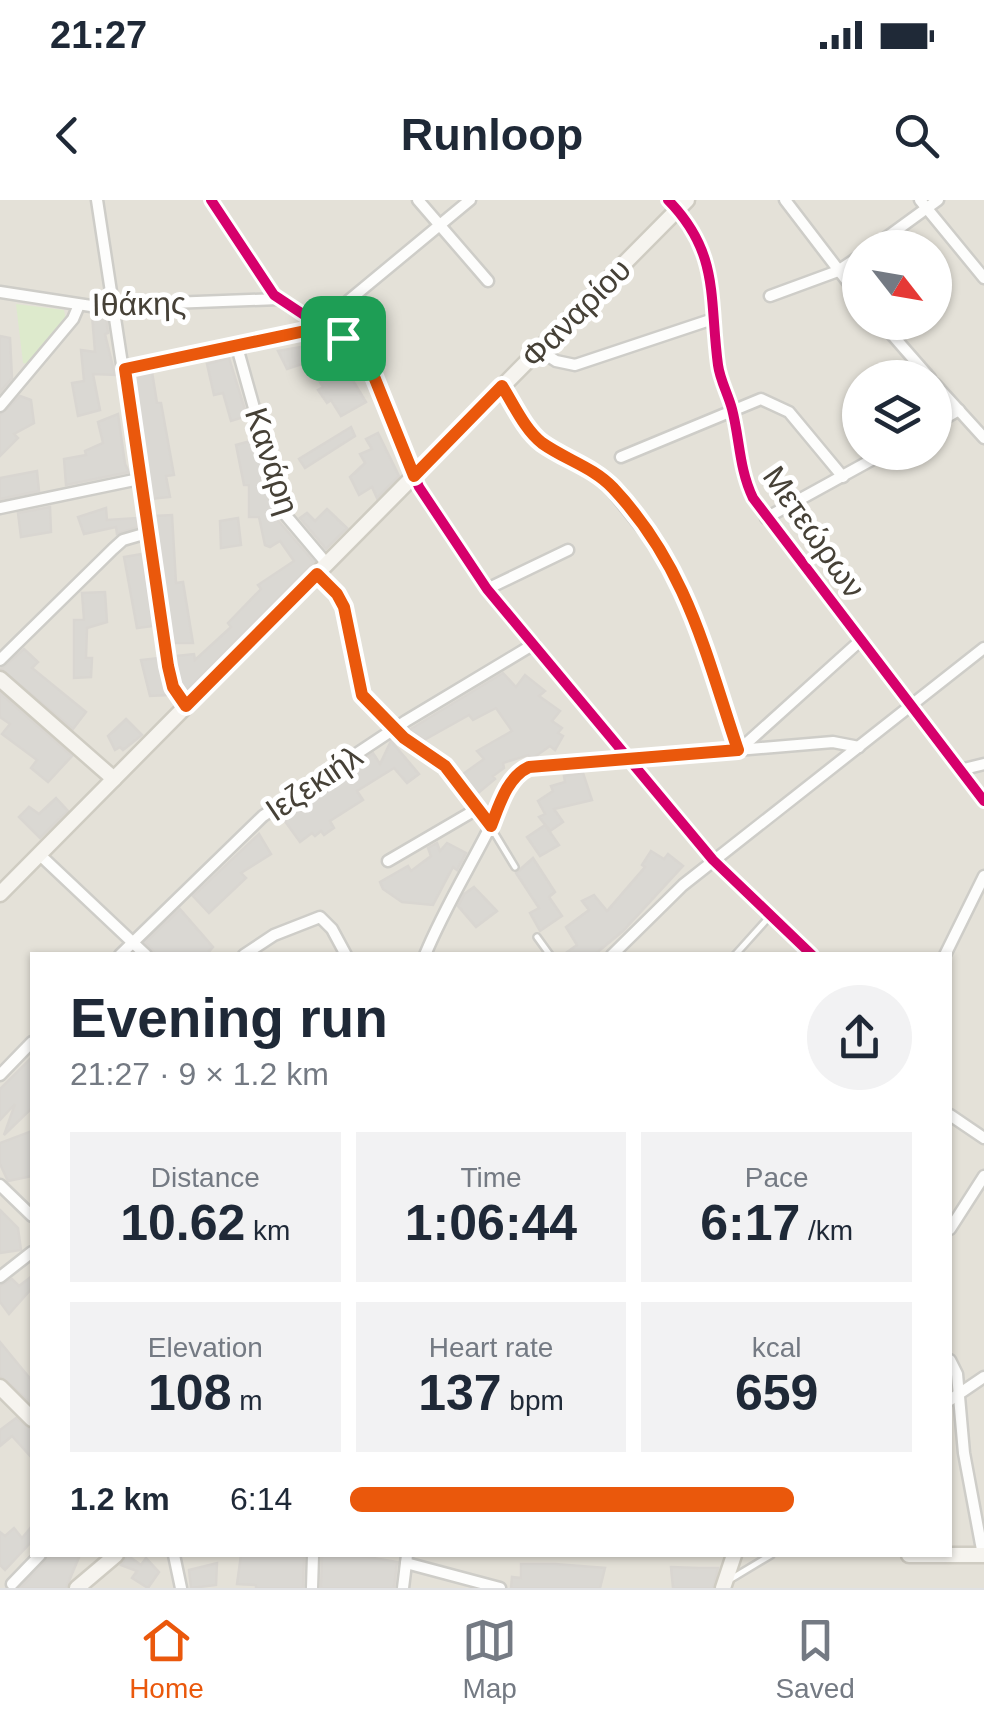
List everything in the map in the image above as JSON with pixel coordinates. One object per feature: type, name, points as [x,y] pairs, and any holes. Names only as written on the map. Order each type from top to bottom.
[{"type":"main road","name":"Φαναρίου","points":[[0,894],[539,350],[678,203]]},
{"type":"main road","points":[[0,679],[114,778]]},
{"type":"main road","points":[[0,1387],[30,1413]]},
{"type":"main road","points":[[952,1556],[984,1556]]},
{"type":"main road","points":[[77,1588],[114,1557]]},
{"type":"main road","points":[[724,1585],[733,1557]]},
{"type":"street","points":[[97,200],[168,666],[173,687],[186,706]]},
{"type":"street","points":[[418,200],[488,281]]},
{"type":"street","points":[[125,369],[310,330],[470,200]]},
{"type":"street","points":[[785,200],[842,276]]},
{"type":"street","points":[[893,230],[923,205],[938,200]]},
{"type":"street","points":[[217,202],[278,299],[356,347],[369,364],[414,476],[487,590],[631,757],[713,860],[809,952]]},
{"type":"street","name":"Μετεώρων","points":[[678,203],[704,249],[718,371],[733,410],[741,471],[766,518],[984,801]]},
{"type":"street","points":[[923,205],[983,275]]},
{"type":"street","points":[[770,296],[842,268]]},
{"type":"street","name":"Ιθάκης","points":[[0,292],[79,305],[113,306],[278,299]]},
{"type":"street","points":[[0,406],[73,319],[79,305]]},
{"type":"street","points":[[539,350],[556,361],[575,364],[713,319]]},
{"type":"street","points":[[897,340],[914,360]]},
{"type":"street","name":"Κανάρη","points":[[237,346],[283,512],[344,607],[359,691],[395,730],[445,766],[491,826]]},
{"type":"street","points":[[502,386],[538,440],[601,476],[668,560],[684,588],[738,750]]},
{"type":"street","points":[[621,457],[757,398],[780,406],[843,477]]},
{"type":"street","points":[[952,402],[984,438]]},
{"type":"street","points":[[952,414],[960,410]]},
{"type":"street","points":[[766,518],[855,470]]},
{"type":"street","points":[[0,508],[139,480]]},
{"type":"street","points":[[0,660],[112,548],[146,533]]},
{"type":"street","points":[[487,590],[568,550]]},
{"type":"street","points":[[738,750],[860,640]]},
{"type":"street","name":"Ιεζεκιήλ","points":[[123,952],[263,816],[534,644]]},
{"type":"street","points":[[615,952],[658,907],[713,860],[984,648]]},
{"type":"street","points":[[426,952],[449,898],[491,826],[504,794],[524,768],[833,742],[859,747]]},
{"type":"street","points":[[960,770],[984,764]]},
{"type":"street","points":[[388,861],[477,809]]},
{"type":"street","points":[[39,854],[143,952]]},
{"type":"street","points":[[946,952],[984,876]]},
{"type":"street","points":[[248,952],[274,935],[323,918],[344,952]]},
{"type":"street","points":[[796,952],[800,944]]},
{"type":"street","points":[[0,1075],[30,1044]]},
{"type":"street","points":[[952,1116],[984,1138]]},
{"type":"street","points":[[952,1226],[984,1176]]},
{"type":"street","points":[[0,1184],[30,1214]]},
{"type":"street","points":[[0,1277],[30,1254]]},
{"type":"street","points":[[952,1364],[957,1374],[954,1397],[984,1556]]},
{"type":"street","points":[[954,1397],[984,1377]]},
{"type":"street","points":[[0,1573],[14,1586],[38,1557]]},
{"type":"street","points":[[174,1557],[182,1588]]},
{"type":"street","points":[[312,1588],[313,1557]]},
{"type":"street","points":[[403,1588],[407,1559],[500,1588]]},
{"type":"lane","name":"Κανάρη","points":[[491,826],[515,867]]},
{"type":"lane","points":[[738,952],[770,916]]},
{"type":"lane","points":[[537,936],[548,952]]},
{"type":"lane","points":[[724,1585],[769,1557]]},
{"type":"shaded area","points":[[0,200],[984,200],[984,1588],[0,1588]]},
{"type":"green space","points":[[16,304],[64,310],[66,320],[27,364],[23,363]]},
{"type":"building","points":[[92,315],[106,315],[105,334],[115,375],[93,374],[100,410],[78,416],[72,383],[84,381],[81,350],[95,352]]},
{"type":"building","points":[[0,336],[10,338],[12,378],[0,392]]},
{"type":"building","points":[[318,344],[338,356],[366,402],[341,416],[331,400],[327,403],[318,390],[323,387],[308,362],[287,369],[278,351]]},
{"type":"building","points":[[229,358],[247,416],[231,421],[223,393],[214,395],[207,364]]},
{"type":"building","points":[[152,372],[174,475],[166,476],[170,497],[151,499],[133,376]]},
{"type":"building","points":[[20,396],[31,400],[34,423],[14,434],[18,438],[0,456],[0,415]]},
{"type":"building","points":[[118,414],[129,472],[66,485],[64,459],[86,455],[85,451],[103,443],[98,422]]},
{"type":"building","points":[[351,427],[355,436],[305,468],[299,459]]},
{"type":"building","points":[[378,433],[399,476],[377,498],[372,487],[359,495],[350,477],[365,463],[360,454],[372,449],[366,439]]},
{"type":"building","points":[[254,440],[275,517],[314,562],[187,690],[181,683],[175,656],[194,654],[195,660],[231,627],[228,623],[261,589],[258,585],[294,561],[280,541],[270,547],[265,545],[259,517],[249,517],[249,485],[244,485],[236,445]]},
{"type":"building","points":[[37,471],[39,491],[0,499],[0,478]]},
{"type":"building","points":[[50,507],[51,532],[21,537],[18,513]]},
{"type":"building","points":[[106,508],[107,520],[137,518],[138,527],[117,534],[116,527],[84,534],[78,517]]},
{"type":"building","points":[[327,509],[347,528],[326,549],[300,518],[307,513],[315,521]]},
{"type":"building","points":[[172,515],[176,583],[183,582],[193,643],[174,643],[170,623],[154,516]]},
{"type":"building","points":[[238,518],[241,545],[221,548],[220,521]]},
{"type":"building","points":[[142,554],[153,626],[137,628],[124,557]]},
{"type":"building","points":[[105,592],[107,622],[87,628],[86,658],[92,658],[91,677],[74,678],[74,620],[84,620],[82,593]]},
{"type":"building","points":[[24,649],[38,662],[32,668],[86,712],[73,729],[1,669]]},
{"type":"building","points":[[158,658],[168,695],[150,696],[141,660]]},
{"type":"building","points":[[503,673],[516,687],[525,675],[545,691],[539,696],[560,711],[552,721],[562,728],[558,733],[563,736],[555,750],[550,746],[533,758],[528,755],[503,763],[504,768],[493,776],[495,779],[477,794],[463,774],[484,759],[477,751],[512,731],[496,708],[473,720],[469,715],[424,740],[409,730]]},
{"type":"building","points":[[0,693],[72,756],[48,782],[31,768],[37,760],[2,734],[10,724],[0,717]]},
{"type":"building","points":[[126,719],[142,735],[123,750],[115,750],[108,736]]},
{"type":"building","points":[[391,741],[419,774],[407,783],[394,768],[357,791],[363,800],[330,821],[334,828],[324,835],[321,831],[315,836],[312,833],[300,842],[282,817],[373,753],[380,764]]},
{"type":"building","points":[[583,773],[592,800],[554,809],[563,822],[550,831],[539,817],[545,814],[538,801],[553,791],[551,786],[565,782],[564,776]]},
{"type":"building","points":[[56,798],[68,811],[40,838],[19,817],[29,807],[39,814]]},
{"type":"building","points":[[545,825],[559,845],[540,856],[527,837]]},
{"type":"building","points":[[259,834],[271,854],[241,873],[246,878],[209,913],[193,896]]},
{"type":"building","points":[[437,843],[440,851],[447,843],[466,853],[457,870],[453,867],[433,905],[402,902],[383,889],[380,882],[408,866],[411,871],[431,856],[428,848]]},
{"type":"building","points":[[651,851],[664,859],[668,854],[683,866],[623,931],[598,952],[567,952],[577,945],[566,927],[589,910],[582,901],[594,895],[607,911],[645,867],[642,865]]},
{"type":"building","points":[[533,858],[555,892],[549,897],[562,916],[540,931],[530,913],[539,908],[516,873]]},
{"type":"building","points":[[474,887],[497,911],[476,927],[458,906],[464,894]]},
{"type":"building","points":[[180,909],[213,947],[209,952],[154,952],[145,942]]},
{"type":"building","points":[[30,1059],[30,1110],[4,1135],[15,1104],[0,1120],[0,1089]]},
{"type":"building","points":[[30,1132],[30,1176],[8,1181],[0,1164],[0,1143]]},
{"type":"building","points":[[0,1210],[18,1228],[21,1250],[0,1253]]},
{"type":"building","points":[[30,1278],[30,1290],[9,1314],[0,1302],[0,1286],[12,1279],[19,1286]]},
{"type":"building","points":[[0,1342],[30,1379],[30,1402],[0,1376]]},
{"type":"building","points":[[16,1418],[30,1428],[30,1456],[12,1436],[0,1446],[0,1430]]},
{"type":"building","points":[[14,1528],[22,1538],[30,1528],[30,1543],[5,1570],[0,1565],[0,1532],[5,1536]]},
{"type":"building","points":[[49,1557],[79,1557],[66,1588],[20,1588]]},
{"type":"building","points":[[126,1557],[141,1565],[146,1558],[159,1572],[148,1588],[132,1578],[137,1571],[121,1565]]},
{"type":"building","points":[[241,1557],[304,1557],[303,1588],[237,1584]]},
{"type":"building","points":[[322,1557],[368,1557],[397,1562],[394,1588],[321,1588]]},
{"type":"building","points":[[217,1563],[216,1585],[191,1588],[189,1570]]},
{"type":"building","points":[[521,1564],[605,1568],[600,1588],[511,1588],[512,1577],[521,1578]]},
{"type":"building","points":[[671,1567],[718,1568],[713,1588],[673,1588]]},
{"type":"cycle path","points":[[211,200],[274,295],[363,354],[419,487],[487,589],[713,860],[809,952]]},
{"type":"cycle path","points":[[668,200],[685,220],[704,258],[719,371],[753,498],[984,801]]},
{"type":"route","points":[[320,324],[343,338],[369,364],[414,476],[502,386],[538,440],[583,464],[614,489],[668,560],[684,588],[738,750],[529,767],[520,772],[504,794],[491,826],[445,766],[404,738],[359,691],[342,601],[317,574],[186,706],[173,687],[168,666],[125,369],[310,330],[320,324]]}]
